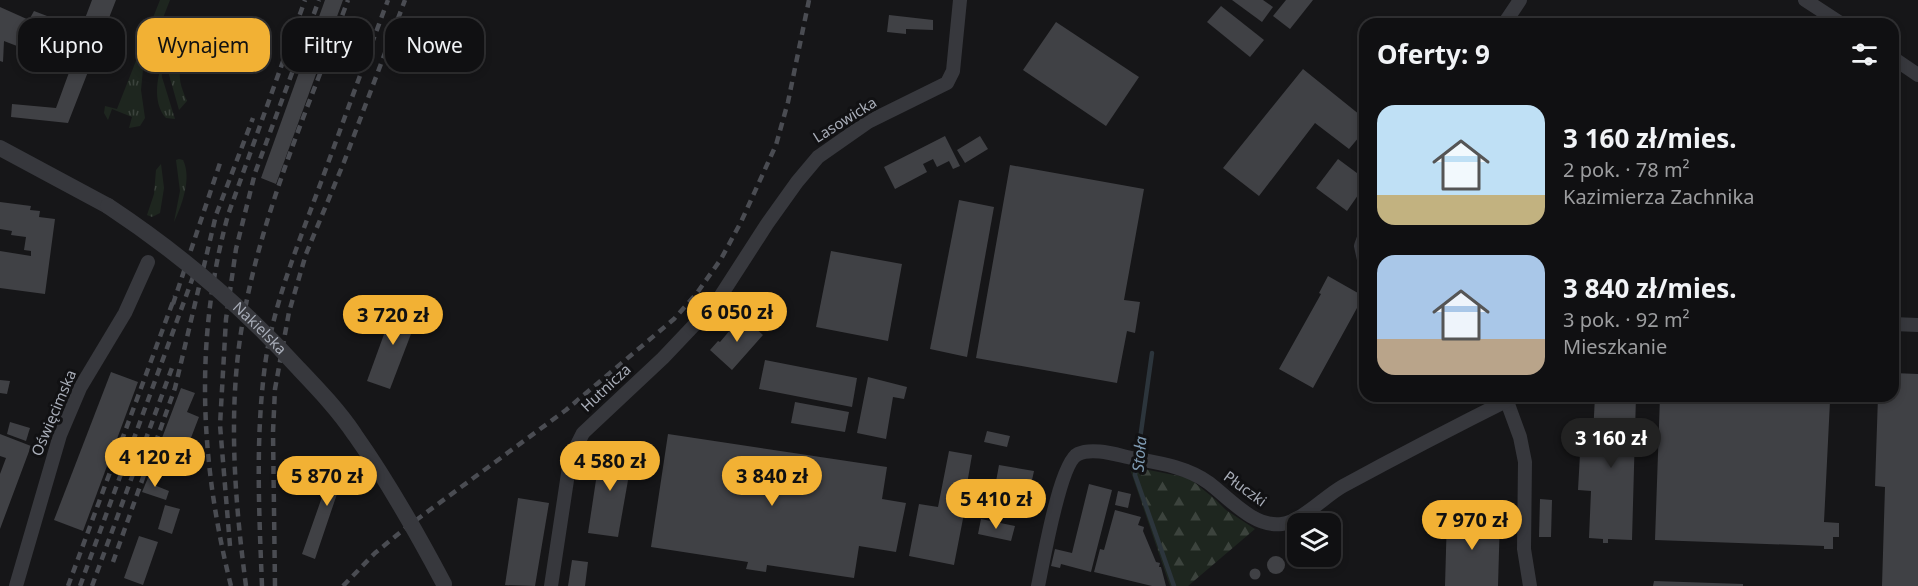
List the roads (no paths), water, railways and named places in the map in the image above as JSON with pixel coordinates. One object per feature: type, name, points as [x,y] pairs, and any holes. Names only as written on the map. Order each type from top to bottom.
[{"type":"street","name":"Lasowicka","points":[[733,278],[796,182],[818,157],[868,122],[948,83],[953,71],[960,0]]},
{"type":"street","points":[[1508,18],[1520,0]]},
{"type":"street","points":[[1805,0],[1833,18]]},
{"type":"street","points":[[1899,62],[1918,75]]},
{"type":"street","name":"Nakielska","points":[[0,148],[108,206],[155,237],[200,273],[264,332],[320,391],[354,433],[417,531],[444,585]]},
{"type":"street","name":"Oświęcimska","points":[[16,586],[48,473],[68,415],[95,361],[125,313],[148,262]]},
{"type":"street","name":"Hutnicza","points":[[550,586],[570,467],[583,433],[700,320],[733,278]]},
{"type":"street","points":[[1899,324],[1918,325]]},
{"type":"street","name":"Płuczki","points":[[1038,586],[1052,518],[1071,459],[1077,454],[1091,451],[1147,460],[1187,471],[1204,480],[1261,522],[1282,524],[1288,523],[1341,488],[1502,402]]},
{"type":"street","points":[[1510,402],[1525,462],[1524,549],[1530,586]]},
{"type":"waterway","name":"Stoła","points":[[1152,353],[1135,475],[1174,586]]},
{"type":"railway","points":[[231,586],[221,540],[207,447],[205,400],[210,308],[217,261],[228,215],[305,0]]},
{"type":"railway","points":[[230,546],[220,425],[226,319],[236,249],[255,173],[319,0]]},
{"type":"railway","points":[[246,586],[234,459],[235,395],[241,332],[249,289],[272,205],[348,0]]},
{"type":"railway","points":[[262,586],[259,444],[260,415],[270,337],[294,254],[388,0]]},
{"type":"railway","points":[[275,586],[273,432],[275,389],[289,312],[306,254],[344,162],[405,0]]},
{"type":"railway","points":[[343,586],[375,553],[408,526],[566,410],[674,319],[697,293],[721,259],[741,222],[776,145],[788,102],[809,0]]},
{"type":"railway","points":[[113,562],[175,388],[216,215],[253,118]]},
{"type":"railway","points":[[173,304],[221,160]]},
{"type":"railway","points":[[80,586],[193,277]]},
{"type":"railway","points":[[68,586],[175,296]]},
{"type":"railway","points":[[92,586],[173,365]]}]
